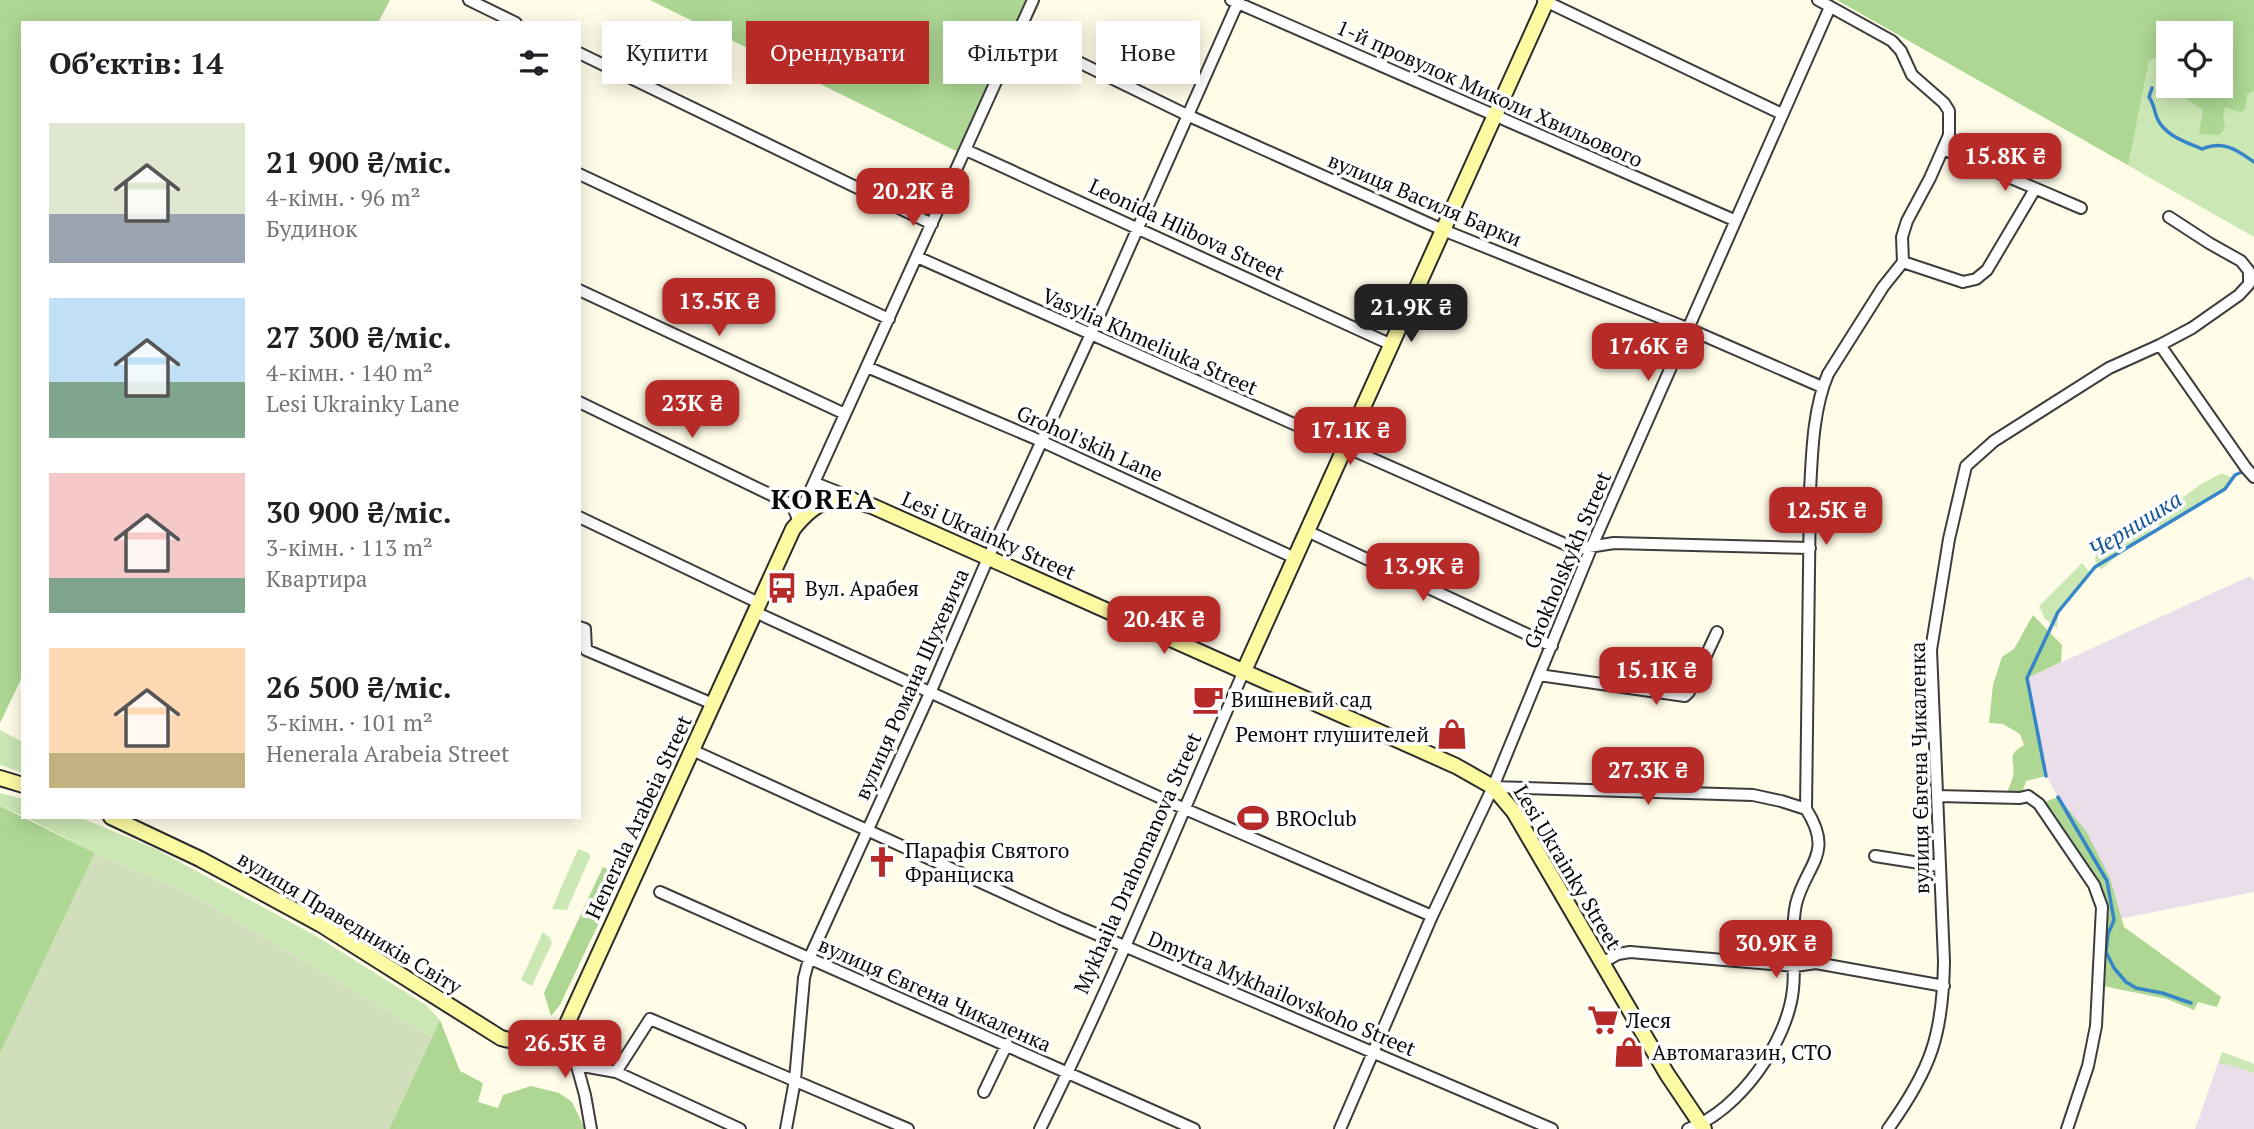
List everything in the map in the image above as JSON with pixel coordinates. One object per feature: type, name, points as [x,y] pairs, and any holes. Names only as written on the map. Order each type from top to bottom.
[{"type":"main road","name":"Mykhaila Drahomanova Street","points":[[1243,673],[1495,117],[1545,0]]},
{"type":"main road","name":"Lesi Ukrainky Street","points":[[795,524],[808,511],[826,500],[844,499],[872,506],[1243,673],[1456,765],[1493,786],[1514,812],[1697,1127]]},
{"type":"main road","name":"Henerala Arabeia Street","points":[[566,1026],[795,524]]},
{"type":"main road","points":[[0,778],[21,784]]},
{"type":"main road","name":"вулиця Праведників Світу","points":[[115,819],[200,859],[320,924],[501,1038],[517,1043],[531,1043]]},
{"type":"main road","points":[[531,1043],[555,1035],[566,1026]]},
{"type":"street","points":[[469,0],[512,21]]},
{"type":"street","points":[[1024,21],[1034,0]]},
{"type":"street","points":[[1545,0],[1783,114]]},
{"type":"street","points":[[1697,1127],[1737,1094],[1760,1068],[1774,1046],[1790,1009],[1795,966],[1796,905],[1819,850],[1816,828],[1806,809],[1812,450],[1822,387],[1883,287],[1903,262],[1902,237],[1907,221],[1943,149],[1951,122],[1944,103],[1912,75],[1898,46],[1818,0]]},
{"type":"street","name":"1-й провулок Миколи Хвильового","points":[[1236,1],[1734,220]]},
{"type":"street","name":"вулиця Романа Шухевича","points":[[786,1129],[795,1080],[804,978],[809,959],[1090,335],[1236,1]]},
{"type":"street","name":"Grokholskykh Street","points":[[1340,1129],[1432,916],[1493,786],[1592,546],[1830,6]]},
{"type":"street","points":[[581,54],[932,224]]},
{"type":"street","name":"вулиця Василя Барки","points":[[1082,64],[1187,115],[1444,230],[1689,329],[1822,387]]},
{"type":"street","points":[[795,524],[996,84]]},
{"type":"street","points":[[1943,149],[2081,208]]},
{"type":"street","name":"Leonida Hlibova Street","points":[[966,150],[1392,345]]},
{"type":"street","points":[[581,175],[889,319]]},
{"type":"street","points":[[1903,262],[1963,282],[1976,279],[1987,270],[2035,189]]},
{"type":"street","name":"вулиця Євгена Чикаленка","points":[[1888,1129],[1910,1097],[1930,1059],[1941,1018],[1944,986],[1931,650],[1949,538],[1966,466],[1994,441],[2109,368],[2192,328],[2239,295],[2249,284],[2249,271],[2241,261],[2169,217]]},
{"type":"street","name":"Vasylia Khmeliuka Street","points":[[917,257],[1576,549],[1614,543],[1810,548]]},
{"type":"street","points":[[581,291],[845,414]]},
{"type":"street","points":[[2160,345],[2254,477]]},
{"type":"street","name":"Grohol'skih Lane","points":[[867,367],[1041,441],[1295,558]]},
{"type":"street","points":[[581,403],[792,505],[795,524]]},
{"type":"street","points":[[816,483],[872,506]]},
{"type":"street","points":[[581,518],[930,693],[1185,809],[1432,916]]},
{"type":"street","points":[[1307,531],[1552,646]]},
{"type":"street","points":[[581,628],[585,629],[586,650],[713,704]]},
{"type":"street","points":[[1539,675],[1685,696],[1717,632]]},
{"type":"street","name":"Mykhaila Drahomanova Street","points":[[1040,1129],[1125,946],[1243,673]]},
{"type":"street","name":"Dmytra Mykhailovskoho Street","points":[[692,750],[1125,946],[1374,1055],[1552,1129]]},
{"type":"street","points":[[1493,786],[1752,795],[1806,809]]},
{"type":"street","points":[[1937,796],[2028,796],[2039,804],[2094,885],[2102,907],[2096,1026],[2088,1066],[2067,1129]]},
{"type":"street","points":[[1875,856],[1939,866]]},
{"type":"street","name":"вулиця Євгена Чикаленка","points":[[660,892],[1194,1129]]},
{"type":"street","points":[[1602,963],[1618,954],[1630,952],[1795,966],[1824,964],[1944,986]]},
{"type":"street","points":[[616,1072],[650,1018],[908,1129]]},
{"type":"street","points":[[566,1026],[585,1095],[591,1129]]},
{"type":"street","points":[[531,1043],[577,1065],[616,1072],[740,1129]]},
{"type":"street","points":[[984,1092],[1007,1044]]},
{"type":"shaded area","points":[[2250,576],[2254,581],[2254,892],[2114,920],[2107,881],[2046,776],[2027,678]]},
{"type":"shaded area","points":[[2222,1052],[2254,1064],[2254,1129],[2195,1129]]},
{"type":"green space","points":[[0,0],[390,0],[379,21],[21,21],[21,679],[0,723]]},
{"type":"green space","points":[[650,0],[1033,0],[1024,21],[943,21],[943,84],[996,84],[964,155],[820,84],[929,84],[929,21],[746,21],[746,47],[732,40],[732,21],[693,21]]},
{"type":"green space","points":[[1837,0],[2254,0],[2254,237]]},
{"type":"green space","points":[[1837,0],[2254,0],[2254,91],[2247,94],[2245,109],[2240,112],[2225,107],[2225,128],[2219,135],[2199,134],[2203,110],[2185,98],[2233,98],[2233,21],[2156,21],[2156,58],[2149,60],[2128,165]]},
{"type":"green space","points":[[2222,473],[2233,478],[2225,489],[2160,527],[2156,520],[2158,516],[2201,484]]},
{"type":"green space","points":[[2147,524],[2150,532],[2132,543],[2101,570],[2095,560],[2096,553]]},
{"type":"green space","points":[[2082,563],[2090,573],[2058,612],[2057,628],[2045,619],[2039,606]]},
{"type":"green space","points":[[2033,615],[2062,645],[2061,662],[2027,678],[2046,776],[2026,781],[2022,793],[2007,793],[2014,770],[2013,755],[2024,745],[2020,734],[2003,724],[1989,723],[1993,685],[2002,657],[2014,649]]},
{"type":"green space","points":[[0,730],[21,741],[21,772],[0,765]]},
{"type":"green space","points":[[0,793],[21,798],[21,815],[0,806]]},
{"type":"green space","points":[[2058,797],[2086,831],[2110,878],[2124,927],[2221,997],[2217,1007],[2198,1002],[2194,1010],[2167,999],[2098,985],[2102,907],[2039,804]]},
{"type":"green space","points":[[0,806],[21,816],[21,819],[26,819],[95,853],[0,1054]]},
{"type":"green space","points":[[29,819],[84,819],[156,849],[316,936],[426,1005],[440,1020],[432,1037],[192,894],[95,853]]},
{"type":"green space","points":[[578,849],[589,853],[590,857],[567,910],[552,909]]},
{"type":"green space","points":[[95,853],[192,894],[432,1037],[389,1129],[0,1129],[0,1054]]},
{"type":"green space","points":[[603,867],[621,876],[560,1005],[551,1016],[544,993]]},
{"type":"green space","points":[[543,932],[552,943],[532,986],[521,980]]},
{"type":"green space","points":[[440,1020],[460,1071],[483,1083],[478,1102],[498,1108],[503,1095],[531,1086],[559,1093],[572,1102],[585,1129],[389,1129]]},
{"type":"green space","points":[[2222,1052],[2254,1064],[2254,1073],[2219,1064]]},
{"type":"waterway","points":[[2152,88],[2149,97],[2157,118],[2171,134],[2202,149],[2210,146],[2230,148],[2254,162]]},
{"type":"waterway","name":"Чернишка","points":[[2046,776],[2027,678],[2058,612],[2095,567],[2225,489],[2235,475],[2242,472]]},
{"type":"waterway","name":"Чернишка","points":[[2058,797],[2107,881],[2114,920],[2108,934],[2106,952],[2114,968],[2126,982],[2136,988],[2191,1003]]},
{"type":"place","name":"Вул. Арабея","points":[[782,588]]},
{"type":"place","name":"Вишневий сад","points":[[1208,699]]},
{"type":"place","name":"Ремонт глушителей","points":[[1452,734]]},
{"type":"place","name":"BROclub","points":[[1253,818]]},
{"type":"place","name":"Парафія Святого Франциска","points":[[882,862]]},
{"type":"place","name":"Леся","points":[[1603,1020]]},
{"type":"place","name":"Автомагазин, СТО","points":[[1629,1052]]},
{"type":"district","name":"KOREA","points":[[824,498]]}]
